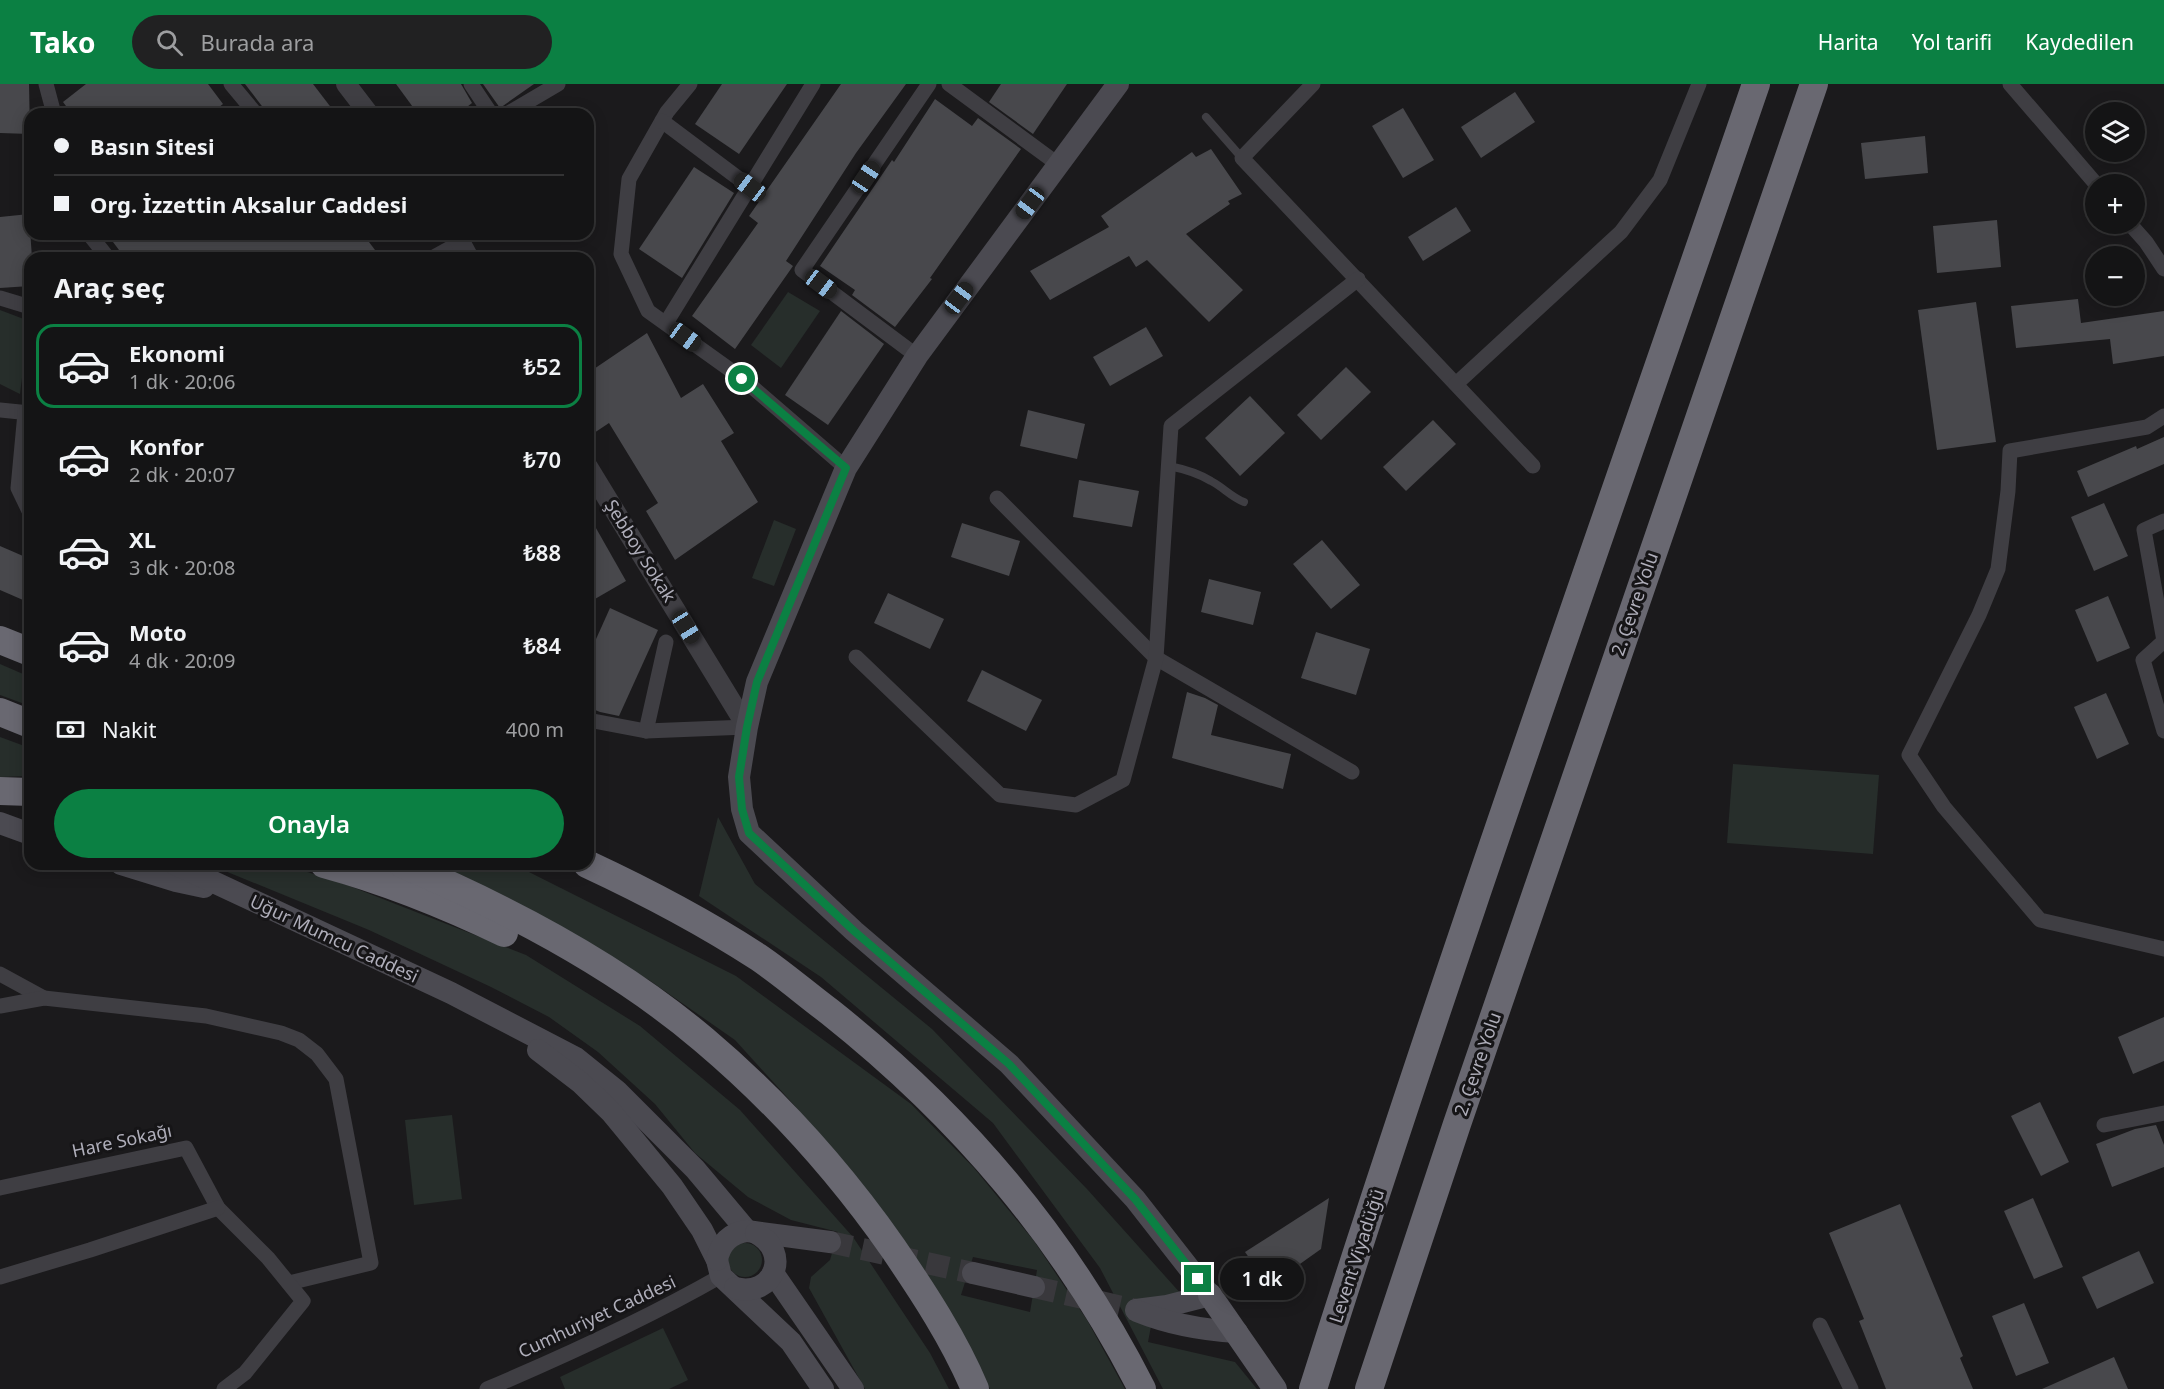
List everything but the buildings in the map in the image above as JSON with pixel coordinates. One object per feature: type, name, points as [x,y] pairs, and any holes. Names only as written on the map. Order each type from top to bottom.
[{"type":"highway","name":"Levent Viyadüğü","points":[[1313,1389],[1400,1122],[1536,720],[1756,84]]},
{"type":"highway","name":"2. Çevre Yolu","points":[[1369,1389],[1457,1124],[1814,84]]},
{"type":"highway","points":[[0,640],[24,650]]},
{"type":"highway","points":[[0,712],[24,722]]},
{"type":"highway","points":[[0,790],[24,792]]},
{"type":"highway","points":[[594,868],[663,903],[759,958],[871,1046],[915,1084],[960,1129],[1035,1217],[1082,1282],[1142,1389]]},
{"type":"highway","points":[[345,870],[424,898],[603,978],[630,986]]},
{"type":"highway","points":[[415,870],[485,902],[585,957],[630,986],[703,1039],[726,1060],[794,1126],[851,1191],[912,1276],[945,1331],[975,1389]]},
{"type":"main road","points":[[1118,84],[917,356],[846,468],[757,682],[739,777],[742,809],[749,833],[854,931],[1009,1064],[1135,1199],[1210,1294],[1275,1389]]},
{"type":"main road","points":[[0,790],[24,799]]},
{"type":"main road","points":[[0,823],[24,832]]},
{"type":"main road","points":[[140,870],[237,895]]},
{"type":"main road","name":"Uğur Mumcu Caddesi","points":[[187,870],[451,993],[491,1015]]},
{"type":"main road","points":[[491,1015],[576,1058],[617,1091],[752,1232],[765,1237],[775,1253],[775,1268],[854,1389]]},
{"type":"main road","points":[[491,1015],[581,1083],[611,1112],[672,1186],[702,1230],[724,1275],[791,1342],[823,1389]]},
{"type":"main road","points":[[738,1232],[752,1232],[823,1241],[797,1247],[775,1268],[761,1286],[753,1290],[743,1290],[724,1275],[718,1251],[723,1243],[738,1232]]},
{"type":"main road","points":[[973,1273],[1034,1287]]},
{"type":"main road","points":[[1210,1294],[1167,1306],[1136,1310],[1162,1321],[1206,1330],[1237,1332]]},
{"type":"street","points":[[46,84],[52,108]]},
{"type":"street","points":[[231,84],[251,108]]},
{"type":"street","points":[[346,84],[364,108]]},
{"type":"street","points":[[471,84],[487,108]]},
{"type":"street","points":[[517,108],[558,84]]},
{"type":"street","points":[[690,84],[662,121],[629,179],[621,254],[648,310],[742,379],[846,468]]},
{"type":"street","points":[[666,323],[813,84]]},
{"type":"street","points":[[917,356],[802,270],[930,84]]},
{"type":"street","points":[[949,84],[1059,165]]},
{"type":"street","points":[[1314,84],[1242,158],[1533,466]]},
{"type":"street","points":[[1456,384],[1621,232],[1660,180],[1699,84]]},
{"type":"street","points":[[2010,84],[2087,174]]},
{"type":"street","points":[[662,121],[750,187]]},
{"type":"street","points":[[2138,234],[2164,269]]},
{"type":"street","points":[[94,240],[103,252]]},
{"type":"street","points":[[446,252],[462,245]]},
{"type":"street","points":[[856,657],[1000,795],[1076,805],[1123,780],[1156,657],[1172,426],[1358,279]]},
{"type":"street","points":[[0,298],[24,305]]},
{"type":"street","points":[[0,410],[24,413]]},
{"type":"street","points":[[2164,416],[2147,428],[2010,451],[2008,491],[1998,569],[1979,615],[1909,755],[1944,807],[2040,920],[2164,949]]},
{"type":"street","points":[[24,443],[18,488],[24,500]]},
{"type":"street","name":"Şebboy Sokak","points":[[594,477],[747,727]]},
{"type":"street","points":[[997,498],[1156,657],[1352,772]]},
{"type":"street","points":[[2164,521],[2144,530],[2164,641],[2143,660],[2164,731]]},
{"type":"street","points":[[646,731],[666,642]]},
{"type":"street","points":[[594,721],[646,731],[747,727]]},
{"type":"street","points":[[0,975],[44,998]]},
{"type":"street","points":[[0,1006],[44,998],[206,1016],[281,1033],[299,1040],[317,1053],[336,1079],[371,1263],[289,1283]]},
{"type":"street","points":[[2104,1125],[2164,1113]]},
{"type":"street","name":"Hare Sokağı","points":[[0,1188],[186,1148],[218,1208]]},
{"type":"street","points":[[0,1277],[218,1208],[268,1258],[303,1301],[245,1373],[224,1389]]},
{"type":"street","name":"Cumhuriyet Caddesi","points":[[487,1389],[585,1346],[680,1300],[724,1275]]},
{"type":"street","points":[[1820,1325],[1851,1389]]},
{"type":"lane","points":[[1206,117],[1242,158]]},
{"type":"lane","points":[[1169,466],[1187,470],[1213,481],[1244,502]]},
{"type":"shaded area","points":[[788,292],[820,311],[781,368],[751,345]]},
{"type":"shaded area","points":[[0,310],[24,319],[24,362],[20,394],[0,384]]},
{"type":"shaded area","points":[[774,520],[796,529],[774,586],[752,578]]},
{"type":"shaded area","points":[[0,664],[24,674],[24,704],[0,695]]},
{"type":"shaded area","points":[[0,737],[24,746],[24,776],[0,777]]},
{"type":"shaded area","points":[[1733,764],[1879,775],[1873,854],[1727,843]]},
{"type":"shaded area","points":[[718,817],[755,884],[932,1029],[1087,1189],[1182,1295],[1155,1305],[1148,1342],[1235,1362],[1257,1389],[1163,1389],[1100,1268],[993,1123],[821,977],[699,896]]},
{"type":"shaded area","points":[[223,870],[301,870],[347,885],[526,955],[640,1026],[740,1110],[853,1237],[930,1353],[949,1389],[865,1389],[809,1288],[811,1277],[830,1260],[838,1232],[791,1220],[748,1197],[695,1153],[655,1104],[598,1052],[549,1017],[369,930]]},
{"type":"shaded area","points":[[437,870],[525,870],[736,976],[911,1104],[974,1168],[1034,1241],[1087,1320],[1125,1389],[990,1389],[971,1349],[867,1192],[795,1106],[735,1040],[649,980]],"holes":[[[973,1257],[1037,1270],[1030,1312],[961,1295]]]},
{"type":"shaded area","points":[[452,1115],[462,1199],[414,1205],[405,1120]]},
{"type":"shaded area","points":[[745,1243],[757,1248],[762,1260],[757,1272],[745,1277],[733,1272],[728,1260],[733,1248]]},
{"type":"shaded area","points":[[663,1328],[688,1380],[669,1389],[565,1389],[560,1377]]},
{"type":"tunnel","points":[[830,1242],[973,1273]]},
{"type":"tunnel","points":[[1034,1287],[1136,1310]]},
{"type":"route","points":[[742,379],[846,468],[757,682],[739,777],[742,809],[749,833],[854,931],[1009,1064],[1135,1199],[1198,1279]]}]
